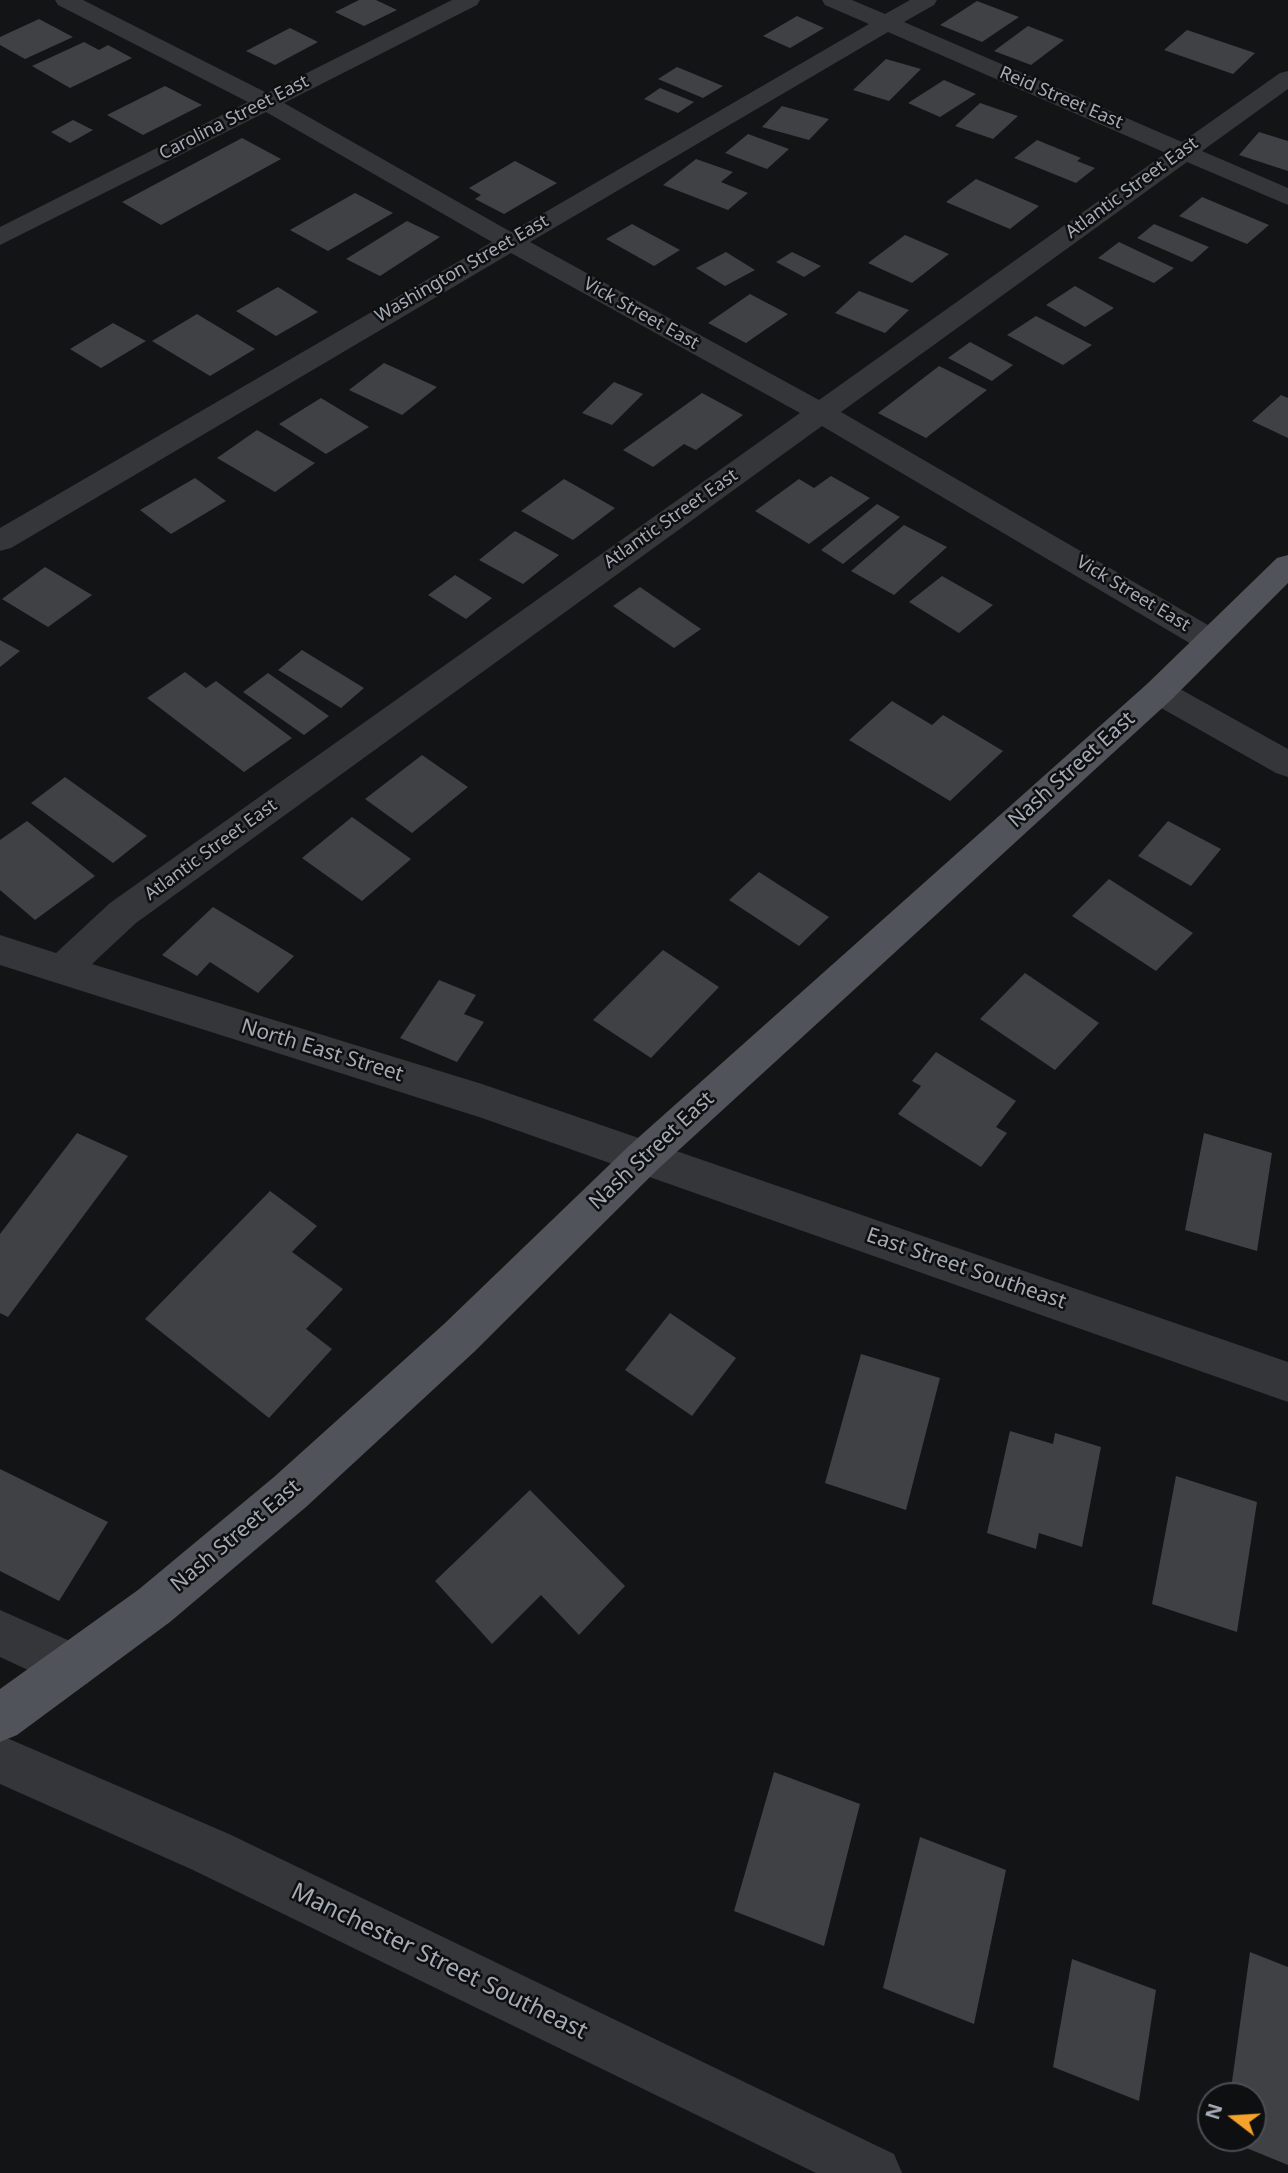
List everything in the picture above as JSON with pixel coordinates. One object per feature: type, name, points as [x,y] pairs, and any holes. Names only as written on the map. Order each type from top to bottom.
[{"type":"main road","name":"Nash Street East","points":[[0,1718],[154,1606],[290,1492],[459,1338],[644,1157],[1159,692],[1288,565]]},
{"type":"street","name":"Vick Street East","points":[[66,0],[266,102],[510,242],[821,413],[1209,640]]},
{"type":"street","name":"Carolina Street East","points":[[0,237],[469,0]]},
{"type":"street","name":"Reid Street East","points":[[833,0],[1288,197]]},
{"type":"street","name":"Washington Street East","points":[[0,541],[926,0]]},
{"type":"street","name":"Atlantic Street East","points":[[62,969],[123,913],[1288,78]]},
{"type":"street","points":[[1159,692],[1288,764]]},
{"type":"street","name":"North East Street","points":[[0,950],[482,1101],[644,1157]]},
{"type":"street","name":"East Street Southeast","points":[[644,1157],[1288,1382]]},
{"type":"street","points":[[0,1633],[71,1666]]},
{"type":"street","name":"Manchester Street Southeast","points":[[0,1759],[211,1852],[875,2173]]},
{"type":"building","points":[[359,0],[376,0],[397,10],[364,26],[335,12]]},
{"type":"building","points":[[977,1],[1019,17],[982,42],[940,25]]},
{"type":"building","points":[[797,16],[824,28],[790,48],[763,36]]},
{"type":"building","points":[[39,19],[73,37],[25,59],[0,45],[0,37]]},
{"type":"building","points":[[1028,26],[1064,40],[1031,65],[994,51]]},
{"type":"building","points":[[290,28],[318,42],[275,65],[246,51]]},
{"type":"building","points":[[1187,30],[1255,53],[1233,74],[1164,50]]},
{"type":"building","points":[[84,42],[99,50],[108,45],[132,58],[70,88],[32,66]]},
{"type":"building","points":[[886,59],[921,69],[889,101],[853,90]]},
{"type":"building","points":[[677,67],[723,86],[703,98],[658,79]]},
{"type":"building","points":[[944,80],[976,94],[940,117],[908,103]]},
{"type":"building","points":[[165,86],[202,105],[143,135],[107,115]]},
{"type":"building","points":[[660,88],[694,102],[678,113],[644,99]]},
{"type":"building","points":[[980,103],[1018,116],[993,139],[955,126]]},
{"type":"building","points":[[782,106],[829,119],[809,140],[762,127]]},
{"type":"building","points":[[73,120],[93,130],[70,143],[51,132]]},
{"type":"building","points":[[1259,132],[1288,141],[1288,171],[1239,155]]},
{"type":"building","points":[[748,134],[789,149],[767,169],[725,153]]},
{"type":"building","points":[[242,138],[281,159],[161,225],[122,202]]},
{"type":"building","points":[[1037,140],[1081,158],[1077,161],[1095,168],[1076,183],[1014,158]]},
{"type":"building","points":[[696,159],[733,172],[721,182],[748,193],[728,210],[663,185]]},
{"type":"building","points":[[515,161],[557,183],[504,214],[475,199],[481,195],[469,188]]},
{"type":"building","points":[[976,179],[1039,206],[1010,229],[946,202]]},
{"type":"building","points":[[355,193],[393,213],[328,251],[290,230]]},
{"type":"building","points":[[1202,197],[1269,225],[1247,244],[1179,216]]},
{"type":"building","points":[[407,221],[440,237],[380,276],[346,259]]},
{"type":"building","points":[[632,224],[680,250],[654,266],[606,239]]},
{"type":"building","points":[[1154,224],[1209,247],[1192,262],[1137,238]]},
{"type":"building","points":[[905,235],[949,254],[912,283],[868,263]]},
{"type":"building","points":[[1119,242],[1174,268],[1154,283],[1098,258]]},
{"type":"building","points":[[726,252],[755,270],[725,286],[696,268]]},
{"type":"building","points":[[792,252],[821,266],[804,277],[776,262]]},
{"type":"building","points":[[1075,286],[1114,308],[1085,327],[1046,305]]},
{"type":"building","points":[[278,287],[318,312],[276,336],[236,311]]},
{"type":"building","points":[[859,291],[909,310],[885,333],[835,313]]},
{"type":"building","points":[[750,294],[788,314],[746,343],[708,323]]},
{"type":"building","points":[[197,314],[255,349],[210,376],[152,341]]},
{"type":"building","points":[[1036,316],[1092,345],[1063,365],[1007,335]]},
{"type":"building","points":[[113,323],[146,341],[101,368],[70,349]]},
{"type":"building","points":[[970,342],[1013,365],[992,381],[948,358]]},
{"type":"building","points":[[384,363],[437,387],[402,415],[349,390]]},
{"type":"building","points":[[939,366],[987,390],[926,438],[878,413]]},
{"type":"building","points":[[614,382],[643,394],[612,425],[582,413]]},
{"type":"building","points":[[702,393],[743,415],[696,450],[684,444],[653,467],[623,450]]},
{"type":"building","points":[[1281,395],[1288,398],[1288,438],[1252,421]]},
{"type":"building","points":[[321,398],[369,427],[326,454],[279,424]]},
{"type":"building","points":[[257,430],[315,463],[275,492],[217,458]]},
{"type":"building","points":[[831,476],[870,498],[809,544],[755,511],[799,479],[814,488]]},
{"type":"building","points":[[195,478],[226,501],[171,534],[140,510]]},
{"type":"building","points":[[564,479],[615,508],[573,540],[521,511]]},
{"type":"building","points":[[877,504],[900,517],[843,564],[821,550]]},
{"type":"building","points":[[904,525],[947,547],[894,595],[851,571]]},
{"type":"building","points":[[515,531],[559,555],[523,584],[479,560]]},
{"type":"building","points":[[45,567],[92,595],[48,627],[2,599]]},
{"type":"building","points":[[455,575],[492,598],[466,619],[428,595]]},
{"type":"building","points":[[942,576],[993,605],[959,633],[909,602]]},
{"type":"building","points":[[640,587],[701,629],[674,648],[613,606]]},
{"type":"building","points":[[0,640],[20,651],[0,667]]},
{"type":"building","points":[[302,650],[364,688],[341,708],[278,670]]},
{"type":"building","points":[[185,672],[206,688],[216,681],[292,738],[244,772],[147,698]]},
{"type":"building","points":[[268,673],[329,716],[304,735],[243,692]]},
{"type":"building","points":[[892,701],[932,725],[943,715],[1003,751],[950,801],[849,740]]},
{"type":"building","points":[[422,755],[468,787],[412,833],[365,799]]},
{"type":"building","points":[[65,777],[147,836],[113,863],[31,803]]},
{"type":"building","points":[[352,817],[411,859],[362,901],[302,858]]},
{"type":"building","points":[[27,821],[95,876],[35,920],[0,890],[0,840]]},
{"type":"building","points":[[1168,821],[1221,849],[1191,886],[1138,856]]},
{"type":"building","points":[[759,872],[829,917],[799,946],[729,900]]},
{"type":"building","points":[[1109,879],[1193,933],[1156,971],[1072,916]]},
{"type":"building","points":[[213,907],[294,956],[258,993],[210,962],[197,976],[162,955]]},
{"type":"building","points":[[663,950],[719,987],[651,1058],[593,1020]]},
{"type":"building","points":[[1025,973],[1099,1023],[1055,1070],[980,1019]]},
{"type":"building","points":[[439,980],[476,995],[464,1014],[484,1022],[457,1062],[400,1038]]},
{"type":"building","points":[[936,1052],[1016,1101],[996,1127],[1007,1133],[981,1167],[898,1114],[921,1086],[912,1081]]},
{"type":"building","points":[[77,1133],[128,1156],[8,1317],[0,1313],[0,1234]]},
{"type":"building","points":[[1204,1133],[1272,1153],[1257,1251],[1185,1230]]},
{"type":"building","points":[[270,1191],[317,1226],[292,1252],[343,1289],[306,1329],[332,1349],[269,1418],[145,1319]]},
{"type":"building","points":[[670,1313],[736,1358],[692,1416],[625,1370]]},
{"type":"building","points":[[861,1354],[940,1378],[906,1510],[825,1483]]},
{"type":"building","points":[[1010,1431],[1053,1444],[1055,1433],[1101,1447],[1082,1547],[1039,1533],[1036,1549],[987,1533]]},
{"type":"building","points":[[0,1469],[108,1522],[59,1601],[0,1571]]},
{"type":"building","points":[[1176,1476],[1257,1502],[1237,1632],[1152,1604]]},
{"type":"building","points":[[530,1490],[625,1586],[579,1635],[541,1595],[492,1644],[435,1581]]},
{"type":"building","points":[[774,1772],[860,1804],[824,1946],[734,1911]]},
{"type":"building","points":[[920,1837],[1006,1870],[974,2024],[883,1988]]},
{"type":"building","points":[[1250,1952],[1288,1967],[1288,2165],[1256,2152],[1267,2152],[1267,2082],[1232,2082]]},
{"type":"building","points":[[1072,1959],[1156,1990],[1139,2101],[1053,2067]]}]
